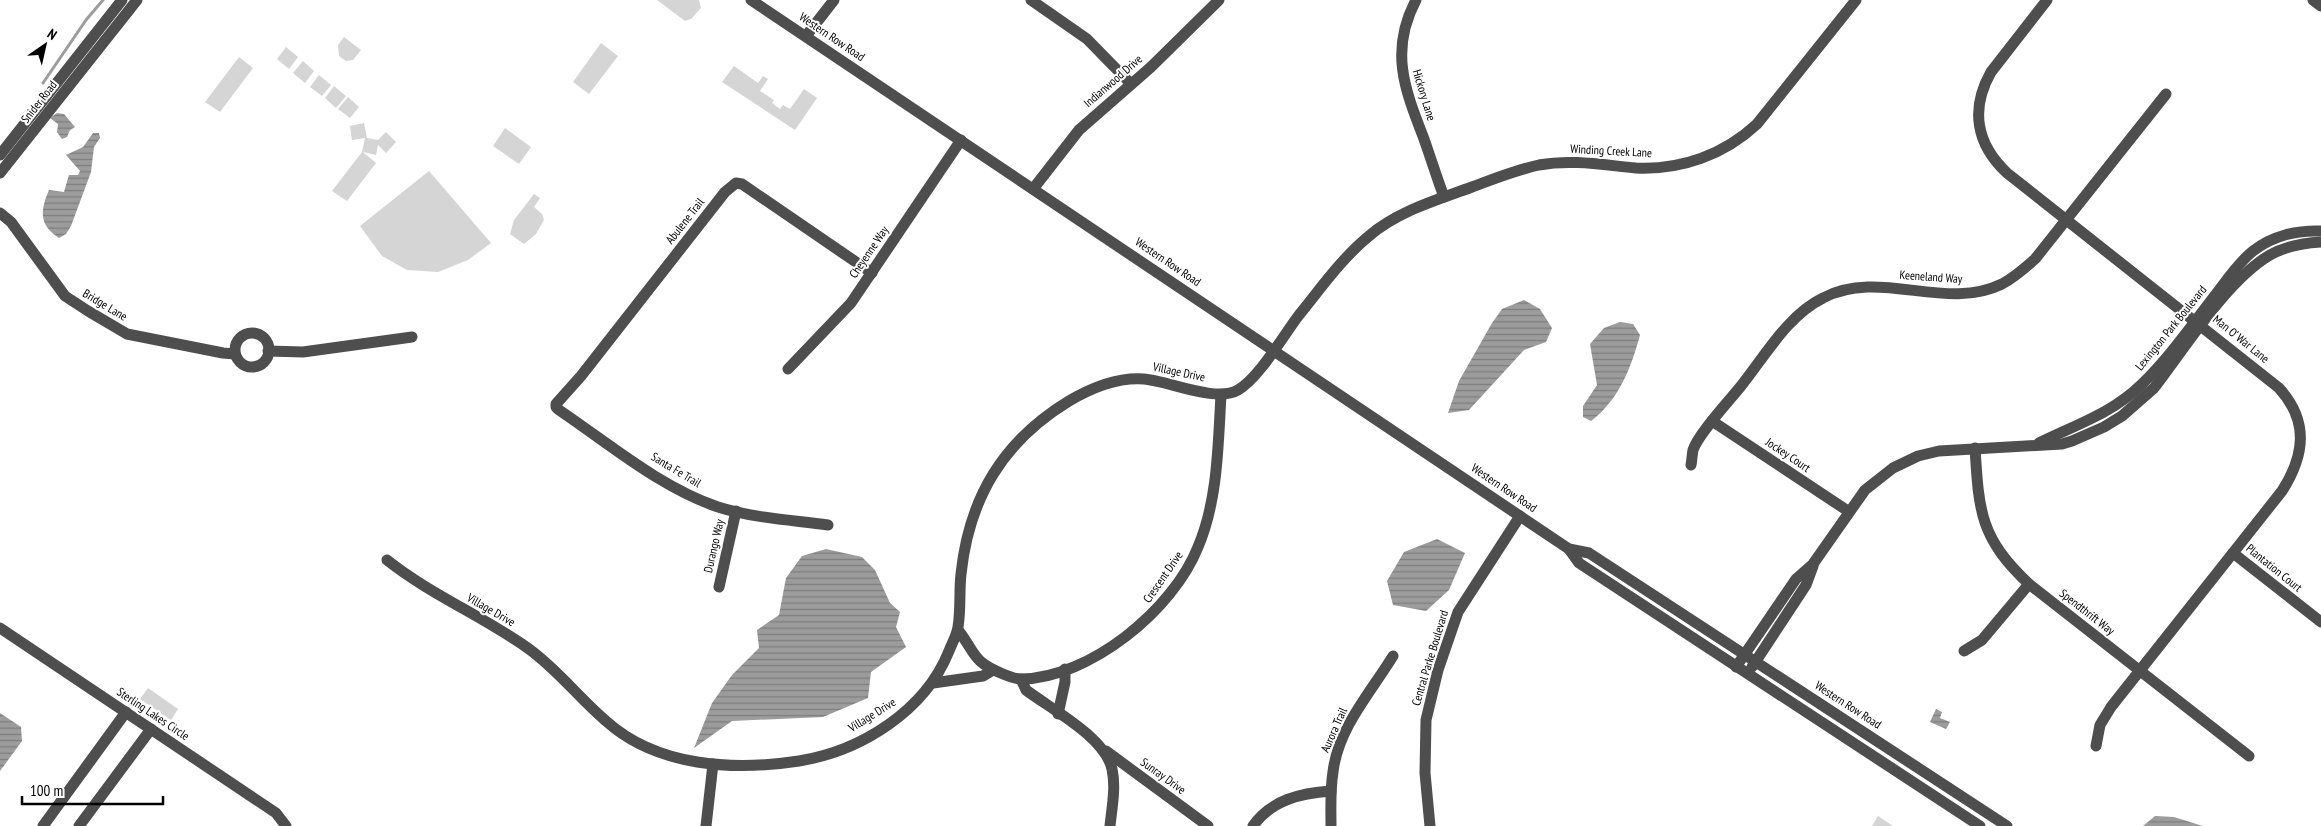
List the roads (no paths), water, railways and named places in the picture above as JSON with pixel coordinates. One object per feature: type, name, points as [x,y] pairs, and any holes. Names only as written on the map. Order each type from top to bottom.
[{"type":"street","name":"Snider Road","points":[[0,155],[122,0]]},
{"type":"street","name":"Snider Road","points":[[0,173],[136,0]]},
{"type":"street","name":"Western Row Road","points":[[751,0],[1219,313],[1272,352],[1569,549],[1589,553],[2008,826]]},
{"type":"street","points":[[806,36],[834,0]]},
{"type":"street","points":[[1031,0],[1087,39],[1130,84]]},
{"type":"street","name":"Indianwood Drive","points":[[1033,189],[1079,130],[1165,54],[1219,0]]},
{"type":"street","name":"Hickory Lane","points":[[1416,0],[1403,36],[1402,72],[1414,113],[1444,197]]},
{"type":"street","name":"Winding Creek Lane","points":[[1272,352],[1330,276],[1368,236],[1404,213],[1444,197],[1536,166],[1578,162],[1655,168],[1697,161],[1717,152],[1747,134],[1856,0]]},
{"type":"street","name":"Man O’ War Lane","points":[[2047,0],[1991,72],[1984,84],[1978,112],[1983,139],[1997,164],[2279,388],[2292,404],[2300,431],[2300,452],[2290,479],[2103,719],[2098,732],[2096,746]]},
{"type":"street","points":[[2313,0],[2321,6]]},
{"type":"street","name":"Keeneland Way","points":[[1691,465],[1695,445],[1712,421],[1791,324],[1806,309],[1823,297],[1850,288],[1864,286],[1947,294],[1975,292],[1989,289],[2020,273],[2066,220],[2166,94]]},
{"type":"street","name":"Cheyenne Way","points":[[788,369],[842,314],[872,273],[961,140]]},
{"type":"street","name":"Abulene Trail","points":[[556,407],[725,192],[736,183],[742,184],[872,273]]},
{"type":"street","name":"Bridge Lane","points":[[0,213],[11,222],[65,296],[126,334],[235,354],[237,359],[244,365],[253,367],[263,363],[268,351]]},
{"type":"street","name":"Lexington Park Boulevard","points":[[2198,323],[2238,265],[2254,251],[2265,243],[2292,233],[2321,230]]},
{"type":"street","name":"Lexington Park Boulevard","points":[[1736,667],[1796,580],[1813,564],[1848,512],[1875,480],[1905,461],[1939,451],[2036,444],[2096,418],[2126,399],[2257,264],[2288,247],[2321,242]]},
{"type":"street","points":[[235,354],[238,340],[251,333],[262,337],[268,345],[268,351],[304,352],[412,337]]},
{"type":"street","points":[[1221,394],[1235,392],[1252,379],[1272,352]]},
{"type":"street","name":"Village Drive","points":[[387,560],[411,578],[484,620],[531,650],[568,682],[602,718],[630,740],[670,756],[713,764],[789,762],[831,753],[888,725],[908,709],[933,683],[958,630],[961,573],[974,512],[996,468],[1028,432],[1066,402],[1085,392],[1117,381],[1152,380],[1221,394]]},
{"type":"street","name":"Crescent Drive","points":[[1021,679],[1065,669],[1104,650],[1145,623],[1168,597],[1198,550],[1210,510],[1221,394]]},
{"type":"street","name":"Santa Fe Trail","points":[[556,407],[681,492],[720,508],[828,525]]},
{"type":"street","name":"Jockey Court","points":[[1712,421],[1848,512]]},
{"type":"street","name":"Spendthrift Way","points":[[1975,448],[1978,498],[1987,532],[2001,556],[2029,584],[2249,756]]},
{"type":"street","name":"Durango Way","points":[[719,587],[736,511]]},
{"type":"street","name":"Central Parke Boulevard","points":[[1430,826],[1425,773],[1426,720],[1438,670],[1458,612],[1520,516]]},
{"type":"street","name":"Western Row Road","points":[[1569,549],[1578,563],[1980,826]]},
{"type":"street","name":"Plantation Court","points":[[2233,553],[2321,622]]},
{"type":"street","name":"Lexington Park Boulevard","points":[[1747,675],[1806,585],[1813,564]]},
{"type":"street","points":[[1964,651],[1982,640],[2029,584]]},
{"type":"street","name":"Sterling Lakes Circle","points":[[0,628],[276,813],[286,826]]},
{"type":"street","points":[[958,630],[976,658],[993,670],[1021,679],[1026,690],[1058,714],[1065,682],[1065,669]]},
{"type":"street","name":"Aurora Trail","points":[[1331,826],[1333,770],[1345,733],[1358,709],[1393,656]]},
{"type":"street","points":[[933,683],[984,676],[993,670]]},
{"type":"street","points":[[43,826],[126,712]]},
{"type":"street","name":"Sunray Drive","points":[[1058,714],[1094,738],[1103,748],[1208,826]]},
{"type":"street","points":[[79,826],[151,729]]},
{"type":"street","points":[[1103,748],[1109,760],[1112,773],[1110,826]]},
{"type":"street","points":[[706,826],[713,764]]},
{"type":"street","points":[[1253,826],[1266,811],[1281,801],[1315,792],[1331,792]]},
{"type":"waterway","points":[[43,83],[86,20],[103,0]]}]
